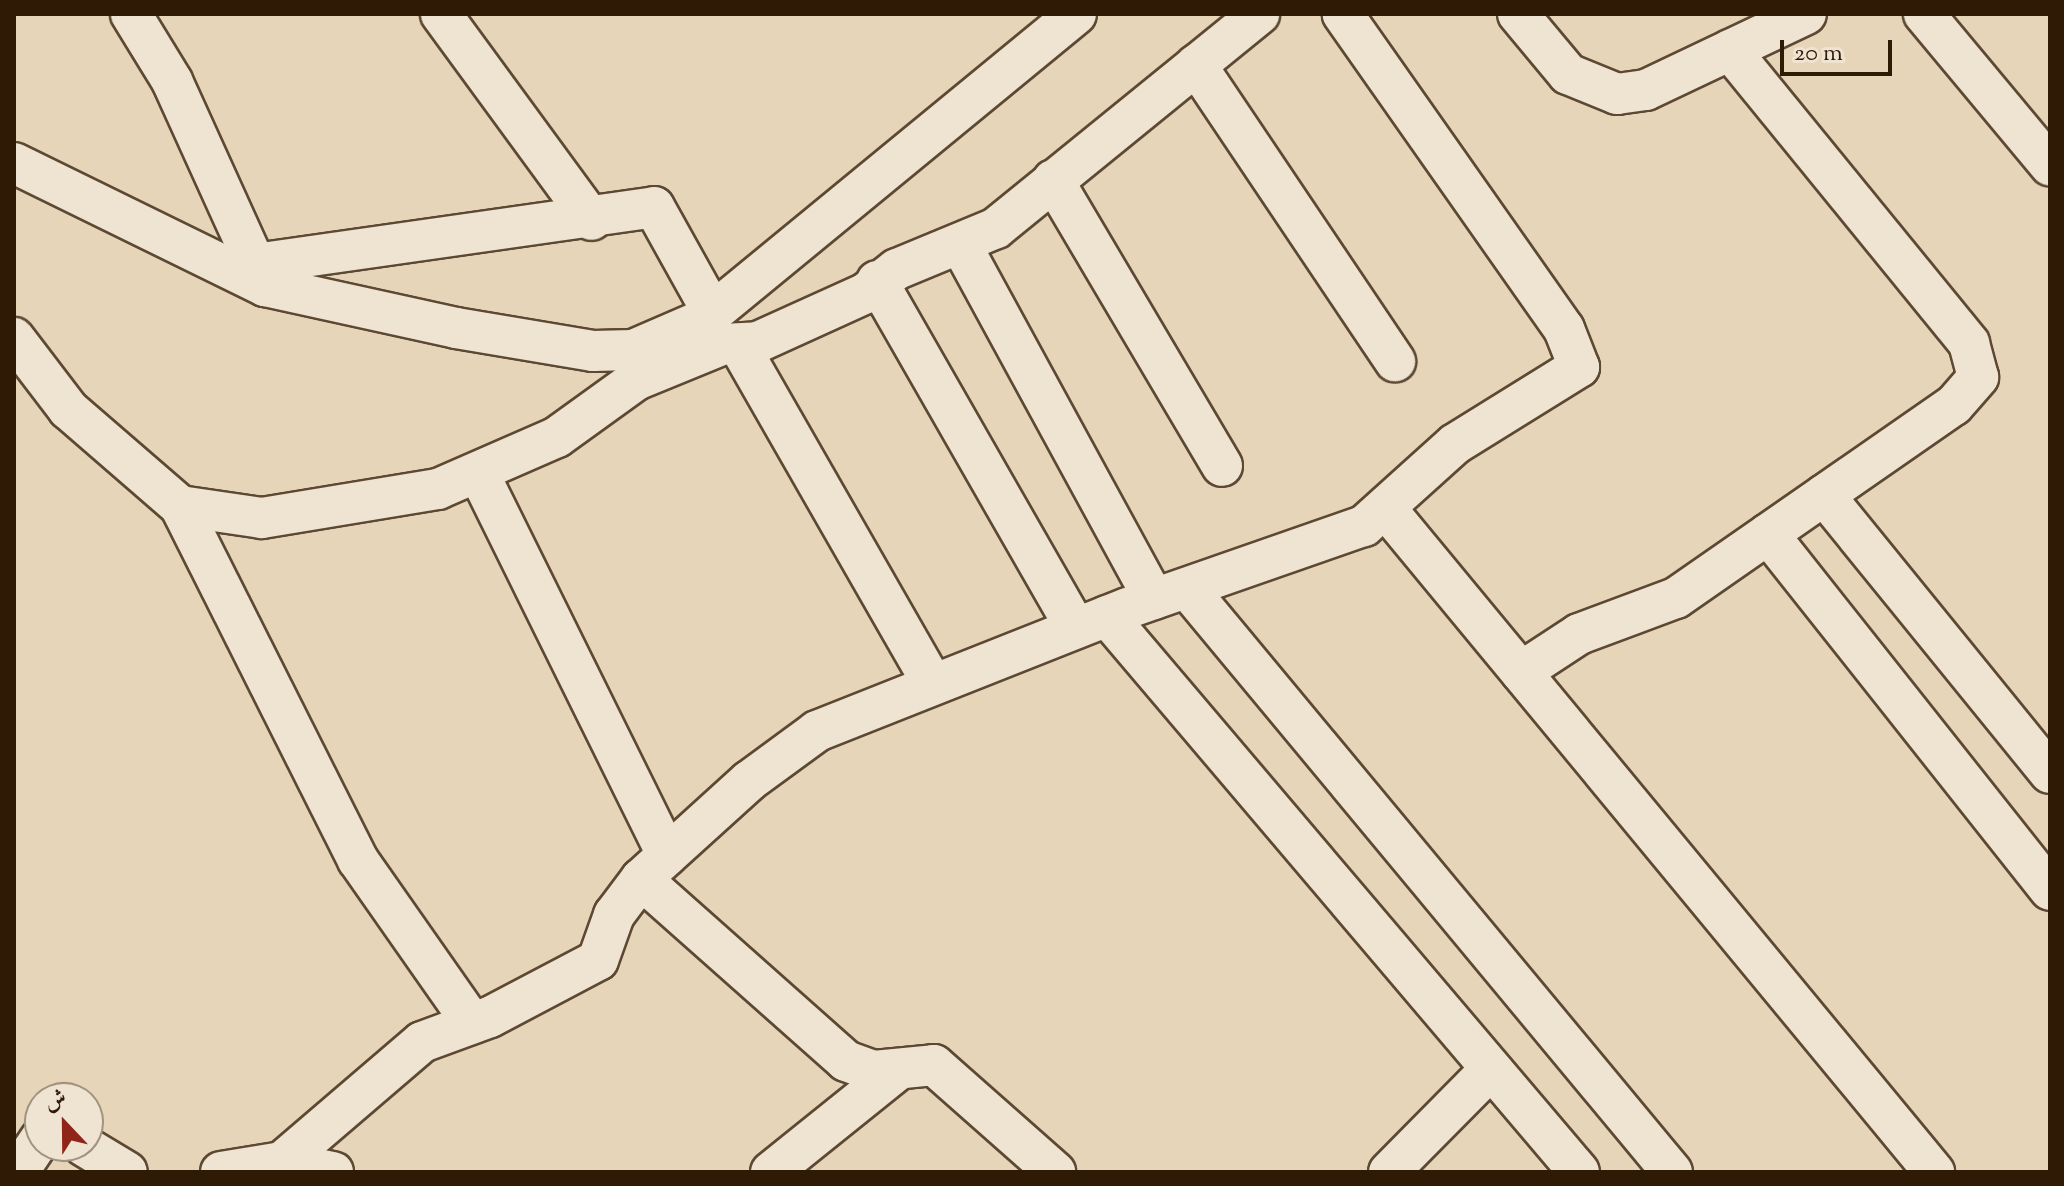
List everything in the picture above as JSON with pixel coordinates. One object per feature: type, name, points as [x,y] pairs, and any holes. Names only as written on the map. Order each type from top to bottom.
[{"type":"street","points":[[131,14],[172,81],[260,275]]},
{"type":"street","points":[[441,14],[592,220]]},
{"type":"street","points":[[180,506],[262,518],[403,498],[479,474],[557,437],[663,355],[1076,14]]},
{"type":"street","points":[[14,163],[260,275],[593,351],[663,355],[738,344],[785,330],[877,281],[1006,222],[1053,180],[1259,14]]},
{"type":"street","points":[[282,1162],[422,1042],[472,1023],[598,960],[614,915],[654,867],[817,731],[1091,622],[1342,536],[1387,510],[1455,444],[1574,372],[1581,359],[1343,14]]},
{"type":"street","points":[[1518,14],[1568,74],[1617,94],[1646,90],[1795,16]]},
{"type":"street","points":[[1924,14],[2050,165]]},
{"type":"street","points":[[1521,672],[1579,634],[1676,598],[1970,391],[1978,367],[1969,343],[1730,50]]},
{"type":"street","points":[[1196,65],[1395,361]]},
{"type":"street","points":[[1053,180],[1222,466]]},
{"type":"street","points":[[260,275],[657,208],[713,313]]},
{"type":"street","points":[[961,245],[1171,593],[1672,1172]]},
{"type":"street","points":[[877,281],[1091,622],[1491,1069],[1579,1172]]},
{"type":"street","points":[[14,338],[68,409],[180,506],[358,860],[472,1023]]},
{"type":"street","points":[[738,344],[932,683]]},
{"type":"street","points":[[479,474],[654,867],[846,1061],[899,1069],[934,1065],[1055,1172]]},
{"type":"street","points":[[1824,495],[2050,773]]},
{"type":"street","points":[[1387,510],[1934,1172]]},
{"type":"street","points":[[1768,534],[2050,890]]},
{"type":"street","points":[[771,1172],[899,1069]]},
{"type":"street","points":[[1389,1172],[1491,1069]]},
{"type":"street","points":[[104,1158],[127,1172]]},
{"type":"street","points":[[221,1172],[282,1162],[333,1172]]}]
